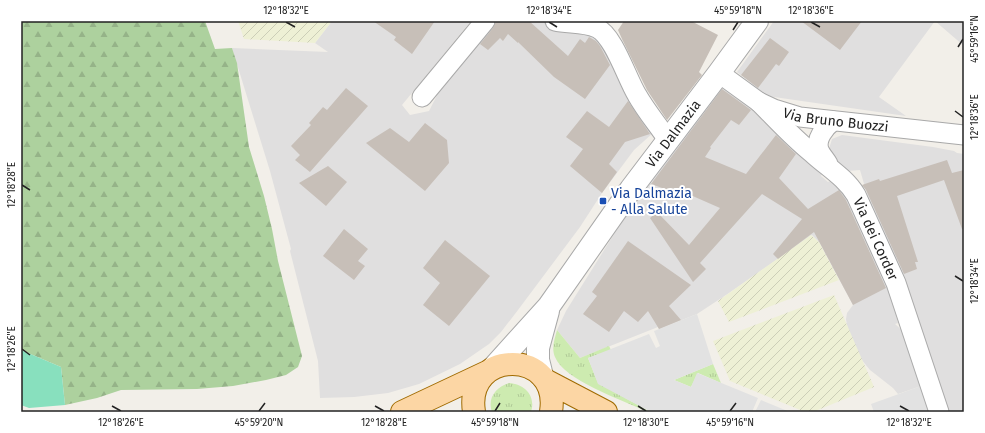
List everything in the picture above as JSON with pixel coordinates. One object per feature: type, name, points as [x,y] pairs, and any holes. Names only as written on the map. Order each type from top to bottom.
[{"type":"main road","points":[[474,412],[472,404],[474,392],[480,381],[491,370],[506,364],[519,364],[531,368],[543,378],[606,412]]},
{"type":"main road","name":"Via Dalmazia","points":[[402,412],[491,370]]},
{"type":"main road","points":[[543,378],[550,391],[552,403],[551,412]]},
{"type":"street","points":[[422,97],[485,21]]},
{"type":"street","points":[[554,21],[597,28],[607,36],[636,94],[668,140]]},
{"type":"street","name":"Via Dalmazia","points":[[491,370],[549,306],[631,190],[719,73],[746,26]]},
{"type":"street","name":"Via Bruno Buozzi","points":[[719,73],[758,102],[787,114],[833,121],[964,135]]},
{"type":"street","name":"Via dei Corder","points":[[758,102],[811,153],[831,168],[851,187],[856,195],[896,283],[939,412]]},
{"type":"street","points":[[831,168],[819,150],[818,144],[822,132],[826,126],[833,121]]},
{"type":"street","name":"Via Dalmazia","points":[[543,378],[538,360],[538,348],[549,306]]},
{"type":"shaded area","points":[[332,21],[471,21],[402,105],[410,115],[429,111],[449,72],[497,21],[551,21],[578,25],[606,46],[653,133],[634,150],[602,193],[580,227],[518,310],[501,332],[489,344],[460,364],[419,384],[388,393],[354,397],[320,398],[318,361],[290,251],[291,249],[270,171],[232,48],[328,52],[315,43]]},
{"type":"shaded area","points":[[774,21],[935,21],[879,97],[906,116],[767,96],[737,72]]},
{"type":"shaded area","points":[[935,21],[964,21],[964,46]]},
{"type":"shaded area","points":[[720,87],[756,112],[822,173],[821,176],[828,182],[832,180],[850,201],[898,306],[896,315],[898,323],[895,324],[904,332],[921,386],[898,394],[893,388],[870,370],[861,359],[848,330],[846,319],[847,313],[853,305],[819,242],[812,235],[697,314],[659,329],[658,327],[580,358],[557,330],[566,311],[616,231]]},
{"type":"shaded area","points":[[842,135],[933,147],[964,154],[964,412],[946,412],[879,235],[860,170],[847,171],[831,158],[828,152],[832,139]]},
{"type":"shaded area","points":[[697,314],[713,364],[674,380],[691,387],[697,373],[758,398],[752,412],[651,412],[598,384],[588,358],[649,334],[656,348],[660,346],[654,331]]},
{"type":"shaded area","points":[[921,386],[930,412],[874,412],[871,404]]},
{"type":"shaded area","points":[[761,400],[790,412],[755,412]]},
{"type":"green space","points":[[21,21],[205,21],[215,49],[232,48],[237,63],[249,147],[264,196],[278,261],[302,356],[298,367],[286,375],[233,386],[197,389],[121,390],[97,398],[65,405],[61,367],[21,350]]},
{"type":"green space","points":[[238,21],[332,21],[315,43],[244,39]]},
{"type":"green space","points":[[811,235],[819,242],[839,280],[729,322],[718,301]]},
{"type":"green space","points":[[834,295],[874,387],[813,412],[805,412],[730,381],[713,341]]},
{"type":"green space","points":[[557,330],[580,358],[609,346],[611,350],[588,358],[598,383],[649,411],[643,410],[594,388],[569,373],[560,365],[554,354],[553,350]]},
{"type":"green space","points":[[21,350],[61,367],[65,405],[29,408],[21,405]]},
{"type":"green space","points":[[713,364],[721,383],[698,373],[691,387],[674,380]]},
{"type":"green space","points":[[509,383],[520,386],[528,392],[532,401],[531,412],[492,412],[491,402],[494,394],[500,387]]},
{"type":"building","points":[[373,21],[435,21],[412,54],[394,40],[396,37]]},
{"type":"building","points":[[496,21],[529,21],[568,56],[580,39],[585,43],[589,37],[596,41],[600,46],[610,65],[585,99],[554,77],[508,34],[503,41],[500,38],[488,50],[480,44],[493,28]]},
{"type":"building","points":[[624,21],[691,21],[718,35],[699,72],[702,75],[667,120],[647,90],[618,30]]},
{"type":"building","points":[[801,21],[862,21],[840,50]]},
{"type":"building","points":[[770,38],[789,52],[779,66],[776,64],[758,88],[741,75]]},
{"type":"building","points":[[346,88],[368,106],[310,172],[295,160],[300,155],[291,146],[311,125],[309,123],[323,107],[327,110]]},
{"type":"building","points":[[722,89],[751,110],[739,125],[731,120],[710,147],[711,148],[705,157],[746,174],[776,135],[796,154],[779,178],[808,209],[839,190],[846,200],[886,288],[853,305],[814,232],[778,259],[773,254],[802,219],[762,194],[700,263],[706,269],[693,282],[650,218],[657,212],[689,245],[720,208],[679,190],[676,193],[651,184]]},
{"type":"building","points":[[628,101],[650,134],[625,142],[609,164],[617,172],[602,193],[570,166],[583,149],[566,137],[587,111],[609,127]]},
{"type":"building","points":[[425,123],[447,140],[449,163],[425,191],[366,143],[390,128],[409,142]]},
{"type":"building","points":[[947,160],[952,173],[964,170],[964,229],[962,229],[944,180],[897,196],[918,262],[915,262],[917,269],[904,274],[866,190],[862,185],[879,179],[880,181]]},
{"type":"building","points":[[328,166],[347,182],[326,206],[299,183]]},
{"type":"building","points":[[344,229],[368,249],[358,261],[365,266],[354,280],[323,256]]},
{"type":"building","points":[[445,240],[490,276],[449,326],[423,305],[440,283],[423,268]]},
{"type":"building","points":[[628,241],[691,285],[669,306],[681,320],[659,329],[648,311],[638,322],[624,311],[609,332],[583,314],[597,296],[592,292]]},
{"type":"place","name":"Via Dalmazia - Alla Salute","points":[[603,201]]}]
